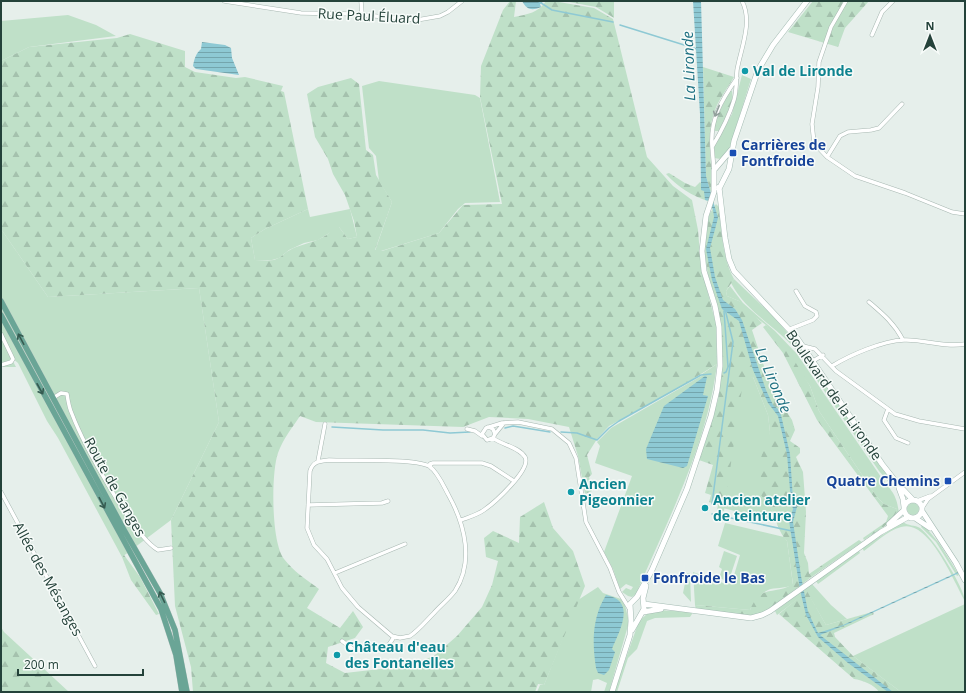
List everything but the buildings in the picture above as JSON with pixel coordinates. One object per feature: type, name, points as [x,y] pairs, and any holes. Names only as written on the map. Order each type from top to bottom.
[{"type":"main road","name":"Route de Ganges","points":[[1,301],[167,608],[180,648],[187,692]]},
{"type":"main road","name":"Route de Ganges","points":[[1,315],[161,609],[176,655],[182,692]]},
{"type":"street","name":"Rue Paul Éluard","points":[[224,1],[301,13],[362,14],[424,20],[448,12],[462,1]]},
{"type":"street","points":[[361,1],[362,14]]},
{"type":"street","points":[[712,147],[724,125],[733,102],[746,24],[745,7],[742,1]]},
{"type":"street","points":[[612,692],[630,635],[642,612],[644,594],[652,570],[687,489],[697,461],[711,416],[719,378],[719,327],[715,306],[704,271],[702,251],[704,221],[709,207],[715,197],[717,186],[724,178],[729,167],[731,150],[758,70],[770,50],[807,1]]},
{"type":"street","points":[[846,1],[835,18],[823,49],[812,119],[814,143],[827,157],[855,176],[952,212],[965,214]]},
{"type":"street","points":[[872,35],[882,12],[893,1]]},
{"type":"street","points":[[724,178],[719,180],[714,178],[712,159],[712,127],[716,113],[726,93],[737,78]]},
{"type":"street","points":[[827,157],[840,136],[848,132],[876,129],[902,104]]},
{"type":"street","points":[[714,170],[731,150]]},
{"type":"street","points":[[712,159],[719,163],[726,163],[729,167]]},
{"type":"street","name":"Boulevard de la Lironde","points":[[714,178],[722,204],[726,245],[729,259],[734,271],[790,329],[897,483],[915,500]]},
{"type":"street","name":"Boulevard de la Lironde","points":[[715,197],[722,204]]},
{"type":"street","points":[[790,329],[813,320],[817,316],[816,312],[805,306],[796,291]]},
{"type":"street","points":[[868,302],[896,326],[903,340]]},
{"type":"street","points":[[1,334],[13,359],[11,362],[1,365]]},
{"type":"street","points":[[832,366],[862,350],[903,340],[948,345],[965,344]]},
{"type":"street","points":[[803,346],[815,349],[823,355],[832,366],[862,391],[895,414],[919,422],[965,429]]},
{"type":"street","points":[[813,360],[823,355]]},
{"type":"street","points":[[53,398],[61,393],[67,394],[71,412],[80,432],[118,502],[139,531],[155,548],[161,550],[171,548]]},
{"type":"street","points":[[888,409],[884,420],[896,438],[908,443]]},
{"type":"street","points":[[506,422],[499,427],[494,437],[488,440],[483,438],[476,430],[467,429],[487,427],[506,422],[518,422],[552,429],[572,446],[576,458],[586,522],[629,609],[634,614],[658,609],[678,609]]},
{"type":"street","points":[[318,461],[412,462],[430,468],[461,520],[465,559],[461,579],[456,589],[415,633],[404,638],[394,637],[349,598],[327,559],[311,541],[307,528],[310,471],[312,466],[318,461],[325,424]]},
{"type":"street","points":[[487,427],[493,429],[494,437]]},
{"type":"street","points":[[483,438],[482,432],[487,427]]},
{"type":"street","points":[[461,520],[479,513],[490,506],[526,467],[524,456],[494,437]]},
{"type":"street","points":[[430,468],[430,464],[433,463],[482,463],[491,466],[514,481]]},
{"type":"street","points":[[881,532],[904,509],[907,502],[925,499],[938,492],[965,472]]},
{"type":"street","name":"Boulevard de la Lironde","points":[[897,483],[903,499],[904,509]]},
{"type":"street","name":"Allée des Mésanges","points":[[1,492],[96,666]]},
{"type":"street","points":[[915,518],[938,492]]},
{"type":"street","points":[[915,500],[935,533],[962,569],[965,580]]},
{"type":"street","points":[[308,504],[382,503],[388,501]]},
{"type":"street","points":[[904,509],[908,517]]},
{"type":"street","points":[[622,597],[639,600],[643,603],[678,609],[740,617],[757,617],[766,614],[881,532],[908,517],[924,522],[935,533]]},
{"type":"street","points":[[335,573],[405,544]]},
{"type":"street","points":[[630,635],[631,621],[629,609],[652,570]]},
{"type":"street","points":[[342,641],[354,650],[388,646],[394,637]]},
{"type":"green space","points":[[510,1],[516,1],[514,17],[536,11],[546,1],[553,1],[594,8],[613,19],[647,157],[673,186],[692,200],[698,230],[701,267],[716,324],[717,364],[680,387],[609,426],[597,439],[587,455],[592,474],[589,477],[592,491],[585,494],[578,456],[569,427],[528,419],[489,417],[463,427],[316,422],[300,416],[282,443],[276,463],[273,491],[275,523],[280,550],[284,559],[300,575],[319,589],[307,608],[340,628],[353,611],[363,627],[355,638],[328,647],[326,663],[345,673],[406,666],[434,656],[457,636],[482,607],[492,585],[498,561],[486,557],[484,538],[493,531],[519,543],[520,517],[544,502],[553,528],[573,551],[585,586],[544,685],[538,684],[535,692],[193,692],[191,667],[175,606],[171,520],[219,422],[199,288],[48,297],[1,229],[1,61],[29,47],[117,38],[130,34],[185,51],[185,67],[195,72],[236,78],[245,77],[283,86],[281,91],[284,92],[308,209],[265,229],[251,238],[255,260],[274,260],[296,247],[320,239],[334,227],[339,227],[348,239],[357,237],[354,221],[345,195],[333,174],[328,159],[315,137],[307,94],[318,87],[351,78],[359,84],[366,150],[373,155],[376,175],[392,202],[375,250],[382,251],[439,233],[463,205],[502,204],[480,97],[481,66],[503,10]]},
{"type":"green space","points":[[564,1],[614,1],[614,18],[596,7]]},
{"type":"green space","points":[[813,1],[869,1],[845,28],[838,47],[788,32]]},
{"type":"green space","points":[[68,15],[96,25],[116,36],[29,47],[1,61],[1,21]]},
{"type":"green space","points":[[703,67],[734,77],[718,104],[711,123],[710,153],[713,194],[710,191],[706,176]]},
{"type":"green space","points":[[742,75],[751,79],[728,153],[722,158],[715,158],[714,147],[732,114]]},
{"type":"green space","points":[[379,81],[475,95],[480,98],[500,202],[465,203],[458,209],[439,233],[381,251],[375,251],[392,202],[379,181],[376,156],[369,148],[362,86]]},
{"type":"green space","points":[[729,91],[732,91],[733,96],[731,106],[719,131],[715,131],[714,124]]},
{"type":"green space","points":[[669,173],[685,183],[695,187],[700,182],[711,197],[708,201],[691,194],[675,183],[666,174]]},
{"type":"green space","points":[[716,204],[719,207],[727,263],[734,279],[726,291],[727,296],[739,301],[762,323],[752,330],[771,387],[792,420],[795,430],[790,441],[800,448],[800,453],[796,457],[803,472],[806,512],[804,553],[808,563],[809,574],[859,540],[862,542],[810,578],[766,612],[753,617],[696,610],[695,605],[750,610],[754,602],[763,593],[793,584],[787,541],[780,530],[770,505],[758,492],[761,478],[758,466],[770,432],[768,415],[753,377],[743,382],[724,511],[717,510],[718,505],[709,502],[711,495],[705,493],[713,465],[699,460],[718,400],[722,369],[721,328],[717,303],[708,275],[704,251],[707,218]]},
{"type":"green space","points":[[308,209],[310,217],[350,209],[357,237],[348,239],[339,227],[318,240],[304,243],[289,250],[279,258],[272,260],[255,260],[251,238],[265,229]]},
{"type":"green space","points":[[1,229],[48,297],[199,288],[219,422],[171,520],[122,557],[58,438],[47,421],[18,363],[10,356],[16,367],[1,367]]},
{"type":"green space","points":[[734,279],[771,314],[802,349],[859,435],[896,487],[894,488],[879,471],[797,351],[789,342],[753,311],[737,293],[731,283]]},
{"type":"green space","points":[[730,286],[743,303],[775,331],[797,354],[893,494],[897,502],[899,514],[894,517],[897,509],[884,504],[877,497],[819,411],[810,386],[766,325],[743,308],[739,301],[727,296],[726,291]]},
{"type":"green space","points":[[766,325],[791,355],[810,386],[819,411],[877,497],[884,504],[897,509],[893,519],[889,523],[864,540],[863,538],[886,522],[888,516],[817,420],[783,353],[763,327]]},
{"type":"green space","points":[[717,364],[705,424],[685,482],[636,594],[632,597],[628,596],[622,592],[626,588],[631,590],[633,587],[626,584],[620,589],[613,569],[604,552],[632,476],[595,463],[600,446],[597,442],[611,428],[703,375],[702,374]]},
{"type":"green space","points":[[753,377],[768,415],[770,432],[765,470],[773,516],[770,520],[719,507],[741,379]]},
{"type":"green space","points":[[915,503],[918,504],[918,514],[911,515],[908,514],[907,507],[908,504]]},
{"type":"green space","points":[[903,522],[916,526],[926,533],[940,551],[954,574],[965,601],[931,541],[921,532],[911,527],[901,527],[891,531],[864,551],[862,548]]},
{"type":"green space","points":[[725,523],[784,537],[787,541],[793,585],[768,590],[757,599],[750,610],[695,605],[693,572],[726,584],[732,582],[740,555],[718,546]]},
{"type":"green space","points":[[923,524],[939,543],[959,575],[957,576],[936,542],[921,527]]},
{"type":"green space","points":[[724,551],[737,556],[729,580],[727,581],[719,578],[722,569],[719,567]]},
{"type":"green space","points":[[859,551],[860,553],[818,584],[816,581]]},
{"type":"green space","points":[[124,555],[140,577],[159,614],[156,615],[131,580],[122,557]]},
{"type":"green space","points":[[687,573],[690,573],[691,602],[683,593]]},
{"type":"green space","points":[[812,584],[831,605],[847,619],[826,625],[807,592],[777,615],[775,611]]},
{"type":"green space","points":[[598,587],[603,593],[621,599],[625,605],[629,622],[609,692],[604,692],[607,683],[598,679],[593,680],[591,692],[537,692],[540,685],[544,685],[578,600]]},
{"type":"green space","points":[[807,591],[826,625],[872,612],[874,614],[834,633],[835,637],[853,656],[901,692],[879,692],[875,687],[868,683],[854,679],[779,614]]},
{"type":"green space","points":[[965,604],[965,692],[901,692],[853,656]]},
{"type":"green space","points":[[657,610],[691,612],[692,614],[690,617],[655,618],[647,621],[637,649],[628,658],[617,692],[614,692],[639,621],[647,614]]},
{"type":"green space","points":[[1,627],[4,632],[69,692],[1,692]]},
{"type":"water","points":[[522,1],[544,1],[540,4],[541,7],[530,9]]},
{"type":"water","points":[[693,1],[701,1],[706,176],[718,218],[710,248],[715,277],[723,300],[735,309],[742,320],[766,390],[773,405],[778,409],[781,415],[790,454],[793,500],[797,507],[793,522],[808,612],[818,633],[843,625],[958,572],[959,573],[848,624],[820,635],[893,692],[888,692],[848,663],[818,637],[806,615],[800,590],[789,521],[793,509],[791,502],[787,454],[778,416],[768,403],[753,370],[739,321],[722,309],[712,280],[706,249],[714,217],[709,201],[705,200],[704,191],[701,190],[700,114]]},
{"type":"water","points":[[202,42],[225,45],[231,48],[232,58],[239,75],[196,69],[193,64],[201,49]]},
{"type":"water","points":[[705,376],[707,377],[703,395],[708,396],[687,466],[683,468],[647,459],[646,449],[664,406]]},
{"type":"water","points":[[606,595],[616,598],[624,611],[621,626],[612,649],[615,652],[609,670],[604,675],[598,673],[596,668],[594,630],[598,612]]},
{"type":"waterway","points":[[538,1],[552,10],[613,22]]},
{"type":"waterway","name":"La Lironde","points":[[620,25],[697,49]]},
{"type":"waterway","points":[[712,504],[733,342],[725,309]]},
{"type":"waterway","points":[[724,311],[728,367],[724,373]]},
{"type":"waterway","points":[[561,432],[577,433],[597,440],[609,428],[619,421],[701,375],[711,374]]},
{"type":"waterway","points":[[505,428],[513,426],[550,432]]},
{"type":"waterway","points":[[332,427],[383,430],[423,430],[450,433],[470,432]]},
{"type":"waterway","points":[[712,514],[792,531]]},
{"type":"place","name":"Val de Lironde","points":[[745,71]]},
{"type":"place","name":"Carrières de Fontfroide","points":[[733,153]]},
{"type":"place","name":"Quatre Chemins","points":[[948,481]]},
{"type":"place","name":"Ancien Pigeonnier","points":[[571,492]]},
{"type":"place","name":"Ancien atelier de teinture","points":[[705,508]]},
{"type":"place","name":"Fonfroide le Bas","points":[[645,578]]},
{"type":"place","name":"Château d'eau des Fontanelles","points":[[337,655]]}]
